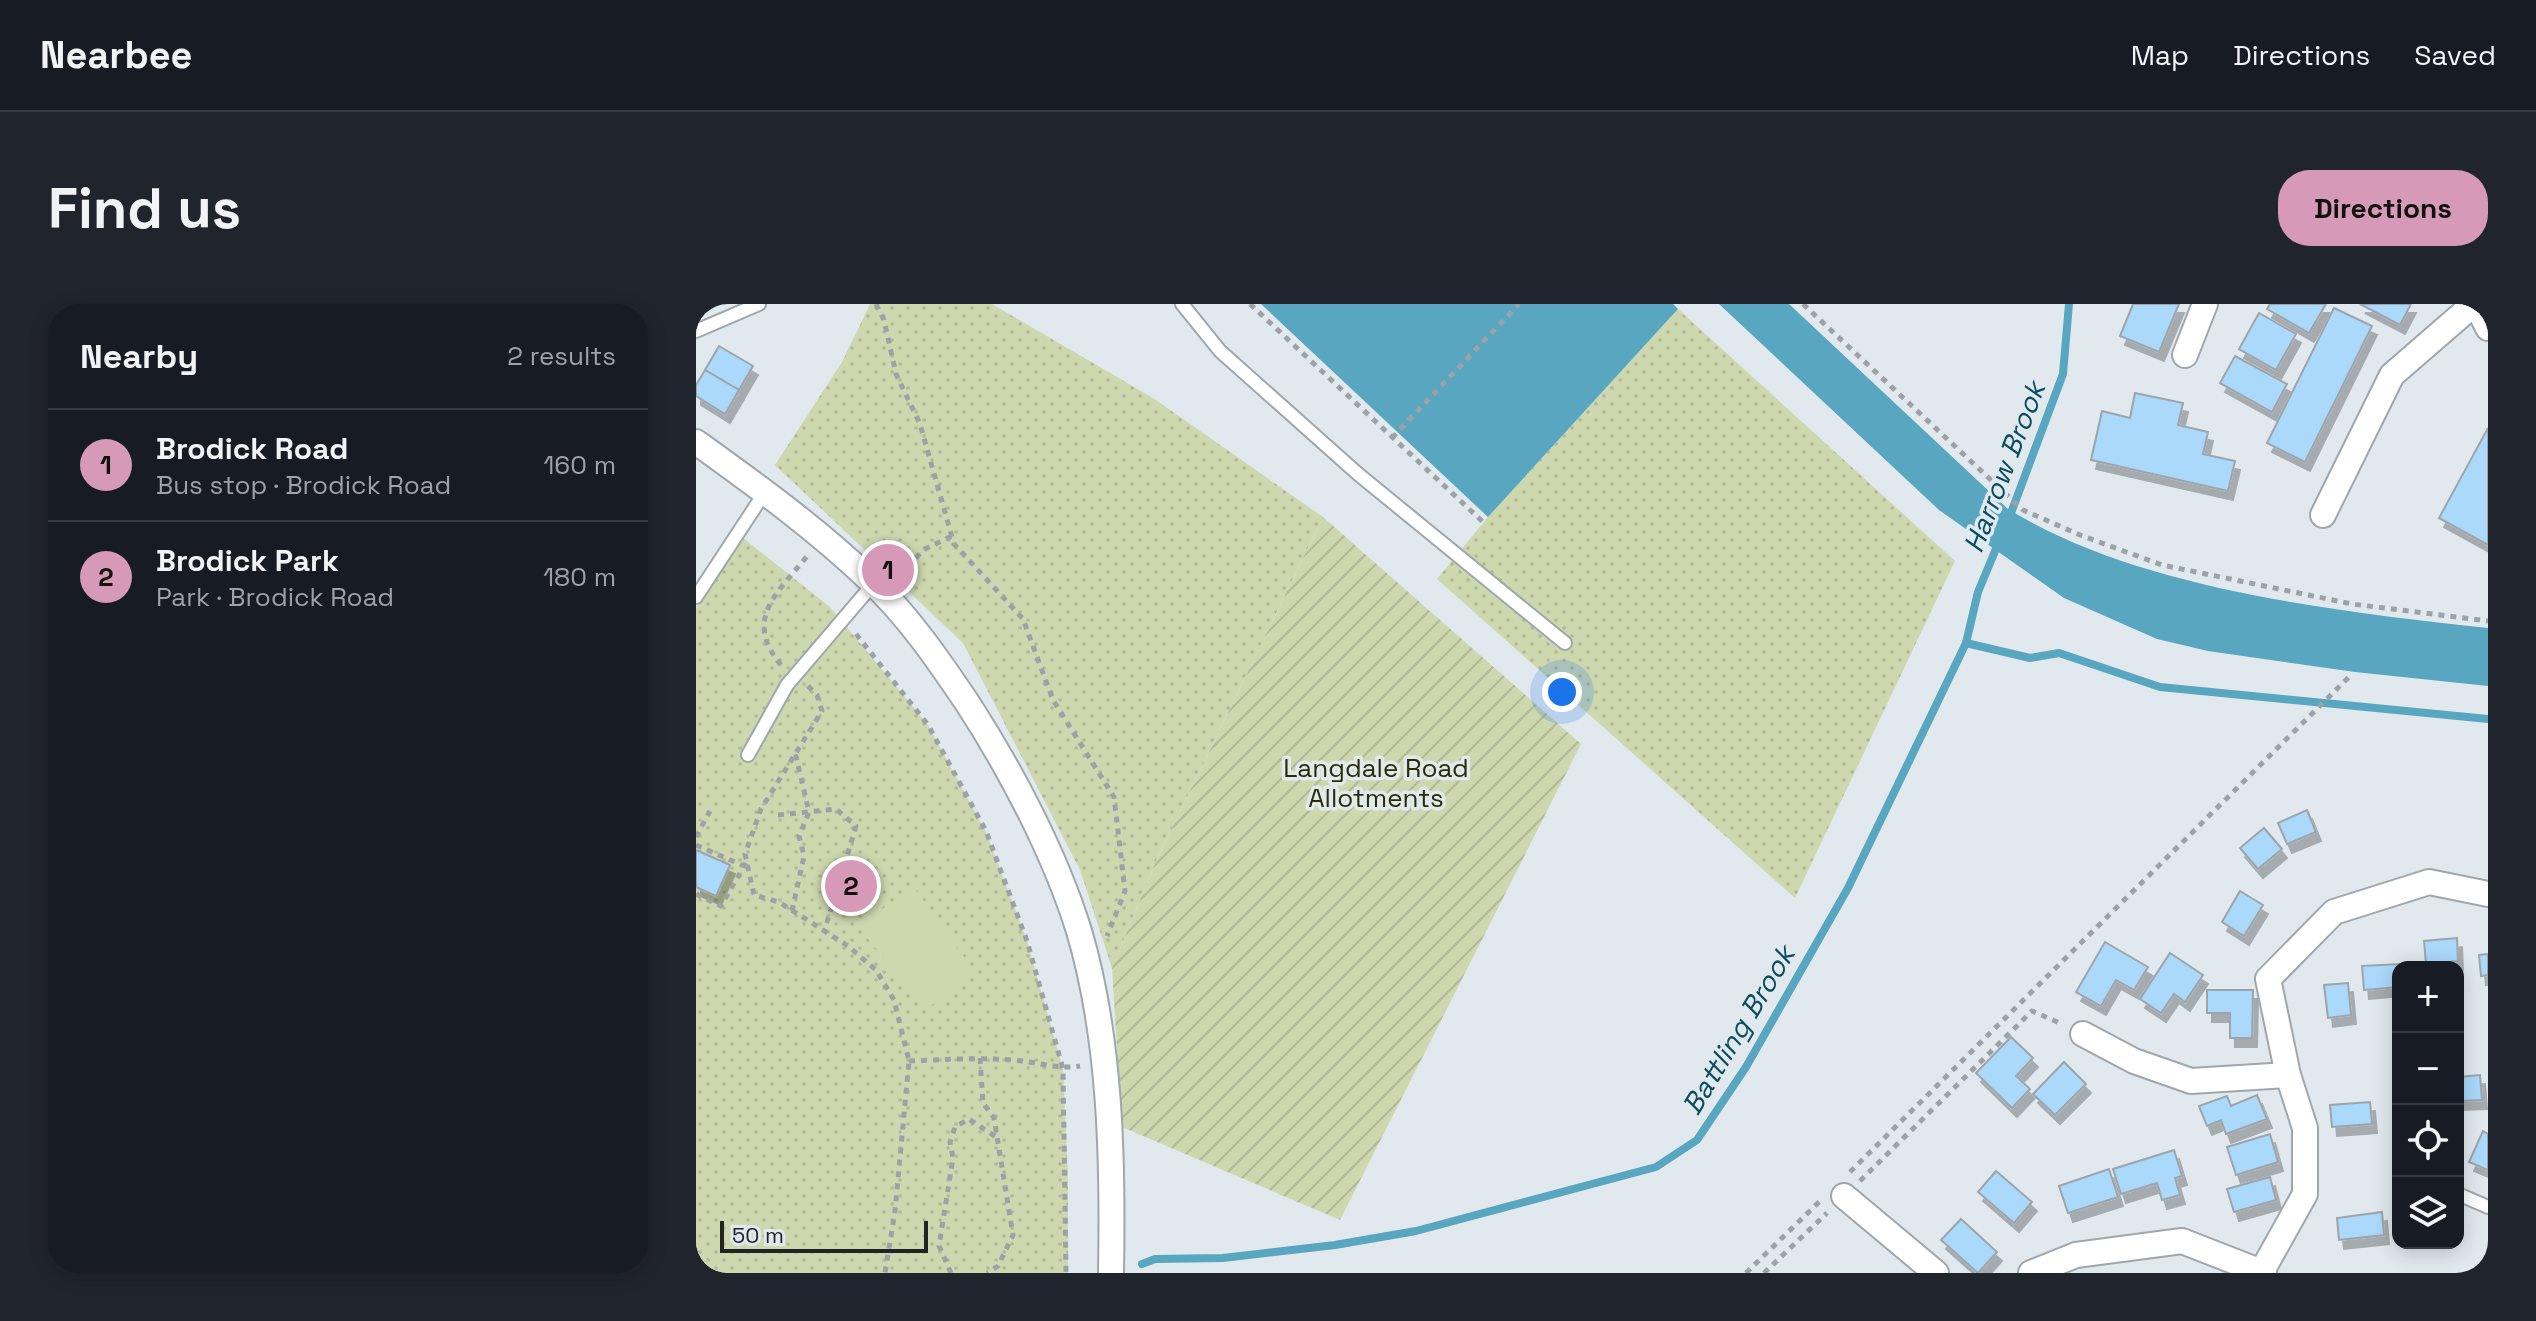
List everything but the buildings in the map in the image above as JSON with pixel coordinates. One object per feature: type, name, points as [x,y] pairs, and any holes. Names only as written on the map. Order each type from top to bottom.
[{"type":"street","points":[[2185,355],[2205,304]]},
{"type":"street","points":[[2323,515],[2392,375],[2475,304],[2488,328]]},
{"type":"street","points":[[696,442],[803,519],[879,588],[934,654],[991,740],[1051,857],[1078,931],[1090,978],[1104,1061],[1112,1216],[1111,1273]]},
{"type":"street","points":[[2031,1273],[2076,1255],[2182,1241],[2263,1272],[2305,1194],[2305,1128],[2288,1075],[2268,979],[2334,912],[2429,882],[2488,894]]},
{"type":"street","points":[[2083,1034],[2134,1061],[2191,1081],[2288,1075]]},
{"type":"street","points":[[1837,1191],[1936,1273]]},
{"type":"lane","points":[[696,331],[759,304]]},
{"type":"lane","points":[[1182,304],[1220,351],[1346,463],[1565,643]]},
{"type":"lane","points":[[696,597],[765,492]]},
{"type":"lane","points":[[748,755],[794,676],[879,588]]},
{"type":"lane","points":[[2464,1197],[2488,1207]]},
{"type":"path","points":[[876,304],[884,320],[896,374],[920,424],[954,544],[1023,619],[1053,700],[1114,797],[1125,891],[1090,978]]},
{"type":"path","points":[[1250,304],[1483,522]]},
{"type":"path","points":[[1392,438],[1519,304]]},
{"type":"path","points":[[1803,304],[2023,510],[2162,565],[2352,604],[2488,621]]},
{"type":"path","points":[[879,588],[923,550],[952,536]]},
{"type":"path","points":[[794,676],[770,651],[762,624],[769,603],[822,537]]},
{"type":"path","points":[[844,641],[853,630],[928,725],[986,831],[1027,941],[1063,1069],[1066,1273]]},
{"type":"path","points":[[816,674],[806,685],[817,695],[822,711],[761,809],[745,854],[746,864],[754,895],[779,902],[848,946],[876,970],[894,1000],[909,1061],[895,1211],[885,1273]]},
{"type":"path","points":[[1764,1273],[1837,1191],[2349,677]]},
{"type":"path","points":[[792,911],[804,856],[799,836],[809,812],[795,751]]},
{"type":"path","points":[[778,815],[836,809],[856,826],[824,932]]},
{"type":"path","points":[[696,837],[710,811]]},
{"type":"path","points":[[696,845],[746,864]]},
{"type":"path","points":[[696,894],[721,906],[746,864]]},
{"type":"path","points":[[1746,1273],[2032,1011],[2083,1034]]},
{"type":"path","points":[[980,1058],[983,1103],[994,1118],[1013,1235],[998,1266],[987,1273]]},
{"type":"path","points":[[909,1061],[980,1058],[1016,1060],[1063,1069],[1104,1061]]},
{"type":"path","points":[[951,1273],[939,1246],[953,1158],[950,1142],[955,1127],[969,1119],[997,1137]]},
{"type":"green space","points":[[870,304],[992,304],[1153,398],[1323,517],[1157,859],[1112,968],[1080,870],[963,643],[775,465],[842,362]]},
{"type":"green space","points":[[1678,309],[1955,561],[1795,898],[1437,579],[1488,517]]},
{"type":"green space","name":"Langdale Road Allotments","points":[[1323,517],[1581,744],[1340,1220],[1122,1127],[1112,968],[1157,859]]},
{"type":"green space","points":[[743,538],[830,607],[928,725],[986,832],[1027,941],[1063,1069],[1068,1273],[696,1273],[696,608]]},
{"type":"green space","points":[[913,886],[975,972],[925,1010],[859,927]]},
{"type":"water","points":[[1261,304],[1673,304],[1678,309],[1488,517]]},
{"type":"water","points":[[1719,304],[1789,304],[2008,509],[2060,537],[2178,578],[2240,592],[2367,614],[2488,628],[2488,686],[2355,672],[2208,651],[2157,639],[2064,598],[1939,510]]},
{"type":"waterway","name":"Harrow Brook","points":[[2008,521],[2063,374],[2069,304]]},
{"type":"waterway","name":"Battling Brook","points":[[1142,1264],[1155,1259],[1223,1258],[1335,1245],[1416,1231],[1656,1167],[1697,1140],[1746,1067],[1848,888],[1966,643],[1978,592],[1998,544]]},
{"type":"waterway","points":[[1966,643],[2030,658],[2059,653],[2160,687],[2488,719]]},
{"type":"place","name":"Brodick Road","points":[[888,570]]},
{"type":"place","name":"Brodick Park","points":[[851,886]]}]
